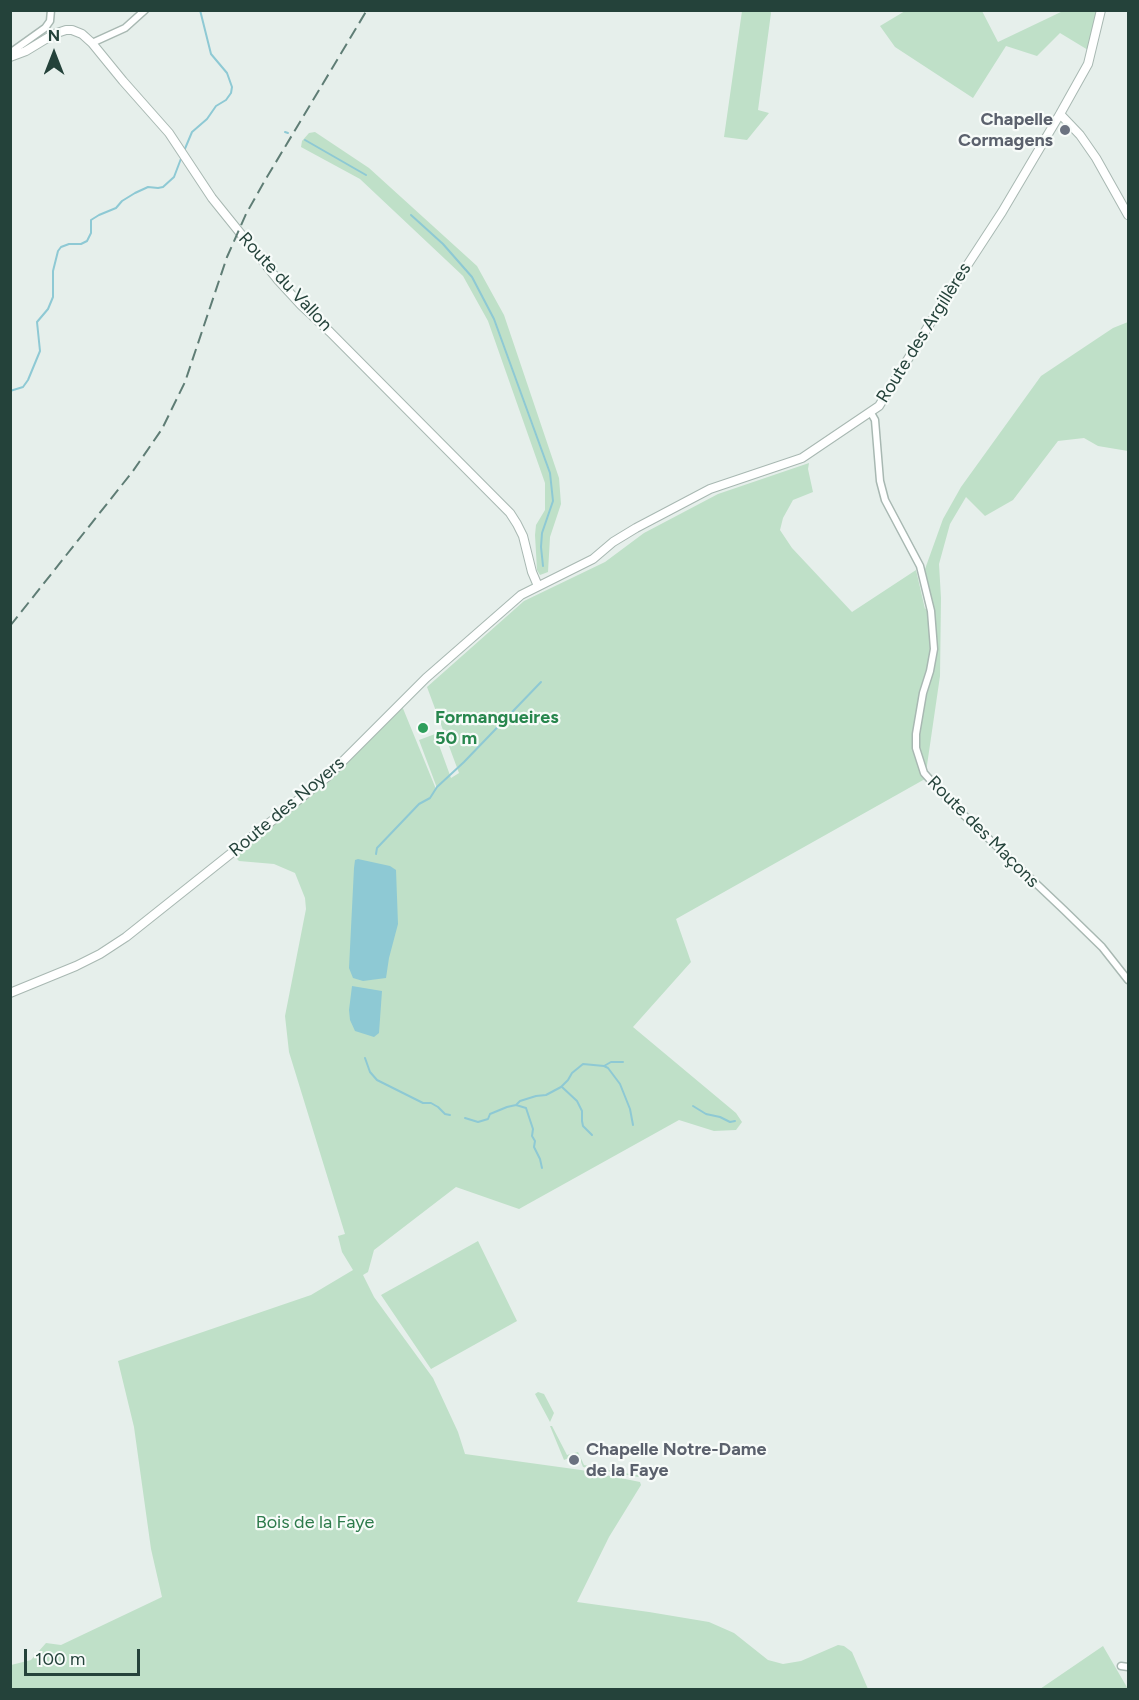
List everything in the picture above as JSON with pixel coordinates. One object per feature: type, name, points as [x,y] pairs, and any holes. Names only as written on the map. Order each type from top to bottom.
[{"type":"street","points":[[10,55],[45,28],[50,21],[51,10]]},
{"type":"street","points":[[92,43],[125,28],[145,10]]},
{"type":"street","name":"Route des Argillères","points":[[538,586],[574,570],[636,528],[710,489],[802,458],[871,413],[884,401],[942,304],[1002,213],[1088,64],[1101,10]]},
{"type":"street","name":"Route du Vallon","points":[[10,55],[26,51],[54,34],[66,30],[82,34],[92,43],[161,123],[212,198],[286,288],[510,513],[523,536],[538,586]]},
{"type":"street","points":[[1060,114],[1080,135],[1096,158],[1128,215]]},
{"type":"street","name":"Route des Maçons","points":[[871,413],[875,420],[880,482],[891,514],[920,566],[934,629],[934,649],[916,734],[916,748],[924,773],[950,802],[1102,947],[1128,980]]},
{"type":"street","name":"Route des Noyers","points":[[10,993],[76,966],[126,938],[327,777],[426,678],[511,603],[538,586]]},
{"type":"green space","points":[[742,11],[770,11],[771,13],[758,110],[769,113],[747,140],[724,137]]},
{"type":"green space","points":[[905,11],[982,11],[998,42],[1063,11],[1097,11],[1088,50],[1060,33],[1037,56],[1006,46],[973,98],[895,47],[880,26]]},
{"type":"green space","points":[[315,132],[369,168],[477,266],[504,315],[559,478],[561,504],[550,537],[548,572],[540,575],[537,570],[535,535],[536,525],[545,510],[545,483],[488,321],[463,276],[360,179],[301,147],[302,141],[309,133]]},
{"type":"green space","name":"Bois de la Faye","points":[[1128,322],[1128,451],[1098,446],[1084,438],[1058,441],[1013,500],[985,516],[966,497],[950,524],[939,564],[940,676],[925,779],[676,919],[691,962],[633,1027],[736,1113],[742,1122],[736,1130],[714,1131],[679,1120],[519,1209],[456,1187],[374,1250],[368,1272],[363,1275],[374,1297],[433,1378],[458,1432],[465,1454],[581,1470],[640,1482],[641,1485],[609,1537],[577,1602],[709,1622],[734,1633],[768,1660],[783,1664],[801,1661],[838,1645],[844,1646],[852,1652],[868,1689],[11,1690],[11,1665],[31,1660],[46,1643],[61,1645],[162,1597],[151,1549],[134,1427],[118,1361],[311,1295],[353,1270],[342,1252],[338,1236],[345,1234],[289,1052],[285,1016],[306,909],[305,898],[295,873],[274,864],[239,861],[235,857],[402,706],[436,789],[419,740],[435,734],[451,778],[459,773],[427,687],[524,601],[605,562],[644,533],[718,494],[809,463],[808,469],[813,492],[793,500],[783,518],[780,530],[792,548],[852,612],[916,570],[925,609],[932,604],[925,569],[943,519],[961,487],[1041,376],[1113,328]]},
{"type":"green space","points":[[478,1241],[517,1321],[431,1369],[381,1295]]},
{"type":"green space","points":[[538,1392],[544,1394],[554,1413],[550,1422],[535,1394]]},
{"type":"green space","points":[[550,1426],[567,1455],[578,1452],[584,1465],[635,1475],[648,1474],[647,1476],[638,1477],[583,1467],[578,1454],[564,1460]]},
{"type":"green space","points":[[1103,1646],[1128,1689],[1040,1689]]},
{"type":"water","points":[[355,860],[390,866],[396,870],[398,924],[386,978],[363,981],[353,978],[349,968],[354,868]]},
{"type":"water","points":[[352,986],[382,991],[379,1033],[374,1037],[355,1031],[350,1020]]},
{"type":"waterway","points":[[184,151],[192,132],[207,119],[216,106],[226,100],[232,87],[227,73],[211,54],[200,10]]},
{"type":"waterway","points":[[305,140],[366,175]]},
{"type":"waterway","points":[[10,391],[23,387],[40,351],[37,322],[48,309],[53,297],[53,271],[58,251],[69,244],[81,244],[87,241],[91,233],[91,220],[116,208],[135,193],[148,187],[163,187],[174,177],[182,156]]},
{"type":"waterway","points":[[411,215],[443,244],[472,277],[494,319],[550,473],[553,501],[542,533],[543,566]]},
{"type":"waterway","points":[[376,854],[377,848],[419,804],[430,798],[437,787],[541,682]]},
{"type":"waterway","points":[[365,1058],[370,1072],[377,1080],[423,1103],[431,1103],[445,1114],[450,1115]]},
{"type":"waterway","points":[[604,1066],[611,1062],[623,1062]]},
{"type":"waterway","points":[[465,1118],[478,1122],[520,1101],[546,1095],[561,1087],[583,1064],[608,1068],[620,1084],[630,1109],[633,1125]]},
{"type":"waterway","points":[[562,1087],[577,1101],[582,1111],[583,1126],[592,1135]]},
{"type":"waterway","points":[[516,1105],[526,1108],[533,1129],[534,1147],[542,1168]]},
{"type":"waterway","points":[[693,1106],[706,1114],[730,1122],[735,1121]]},
{"type":"railway","points":[[10,626],[133,471],[162,429],[185,382],[227,257],[246,214],[367,10]]},
{"type":"place","name":"Chapelle Cormagens","points":[[1065,130]]},
{"type":"place","name":"Formangueires 50 m","points":[[423,728]]},
{"type":"place","name":"Chapelle Notre-Dame de la Faye","points":[[574,1460]]}]
